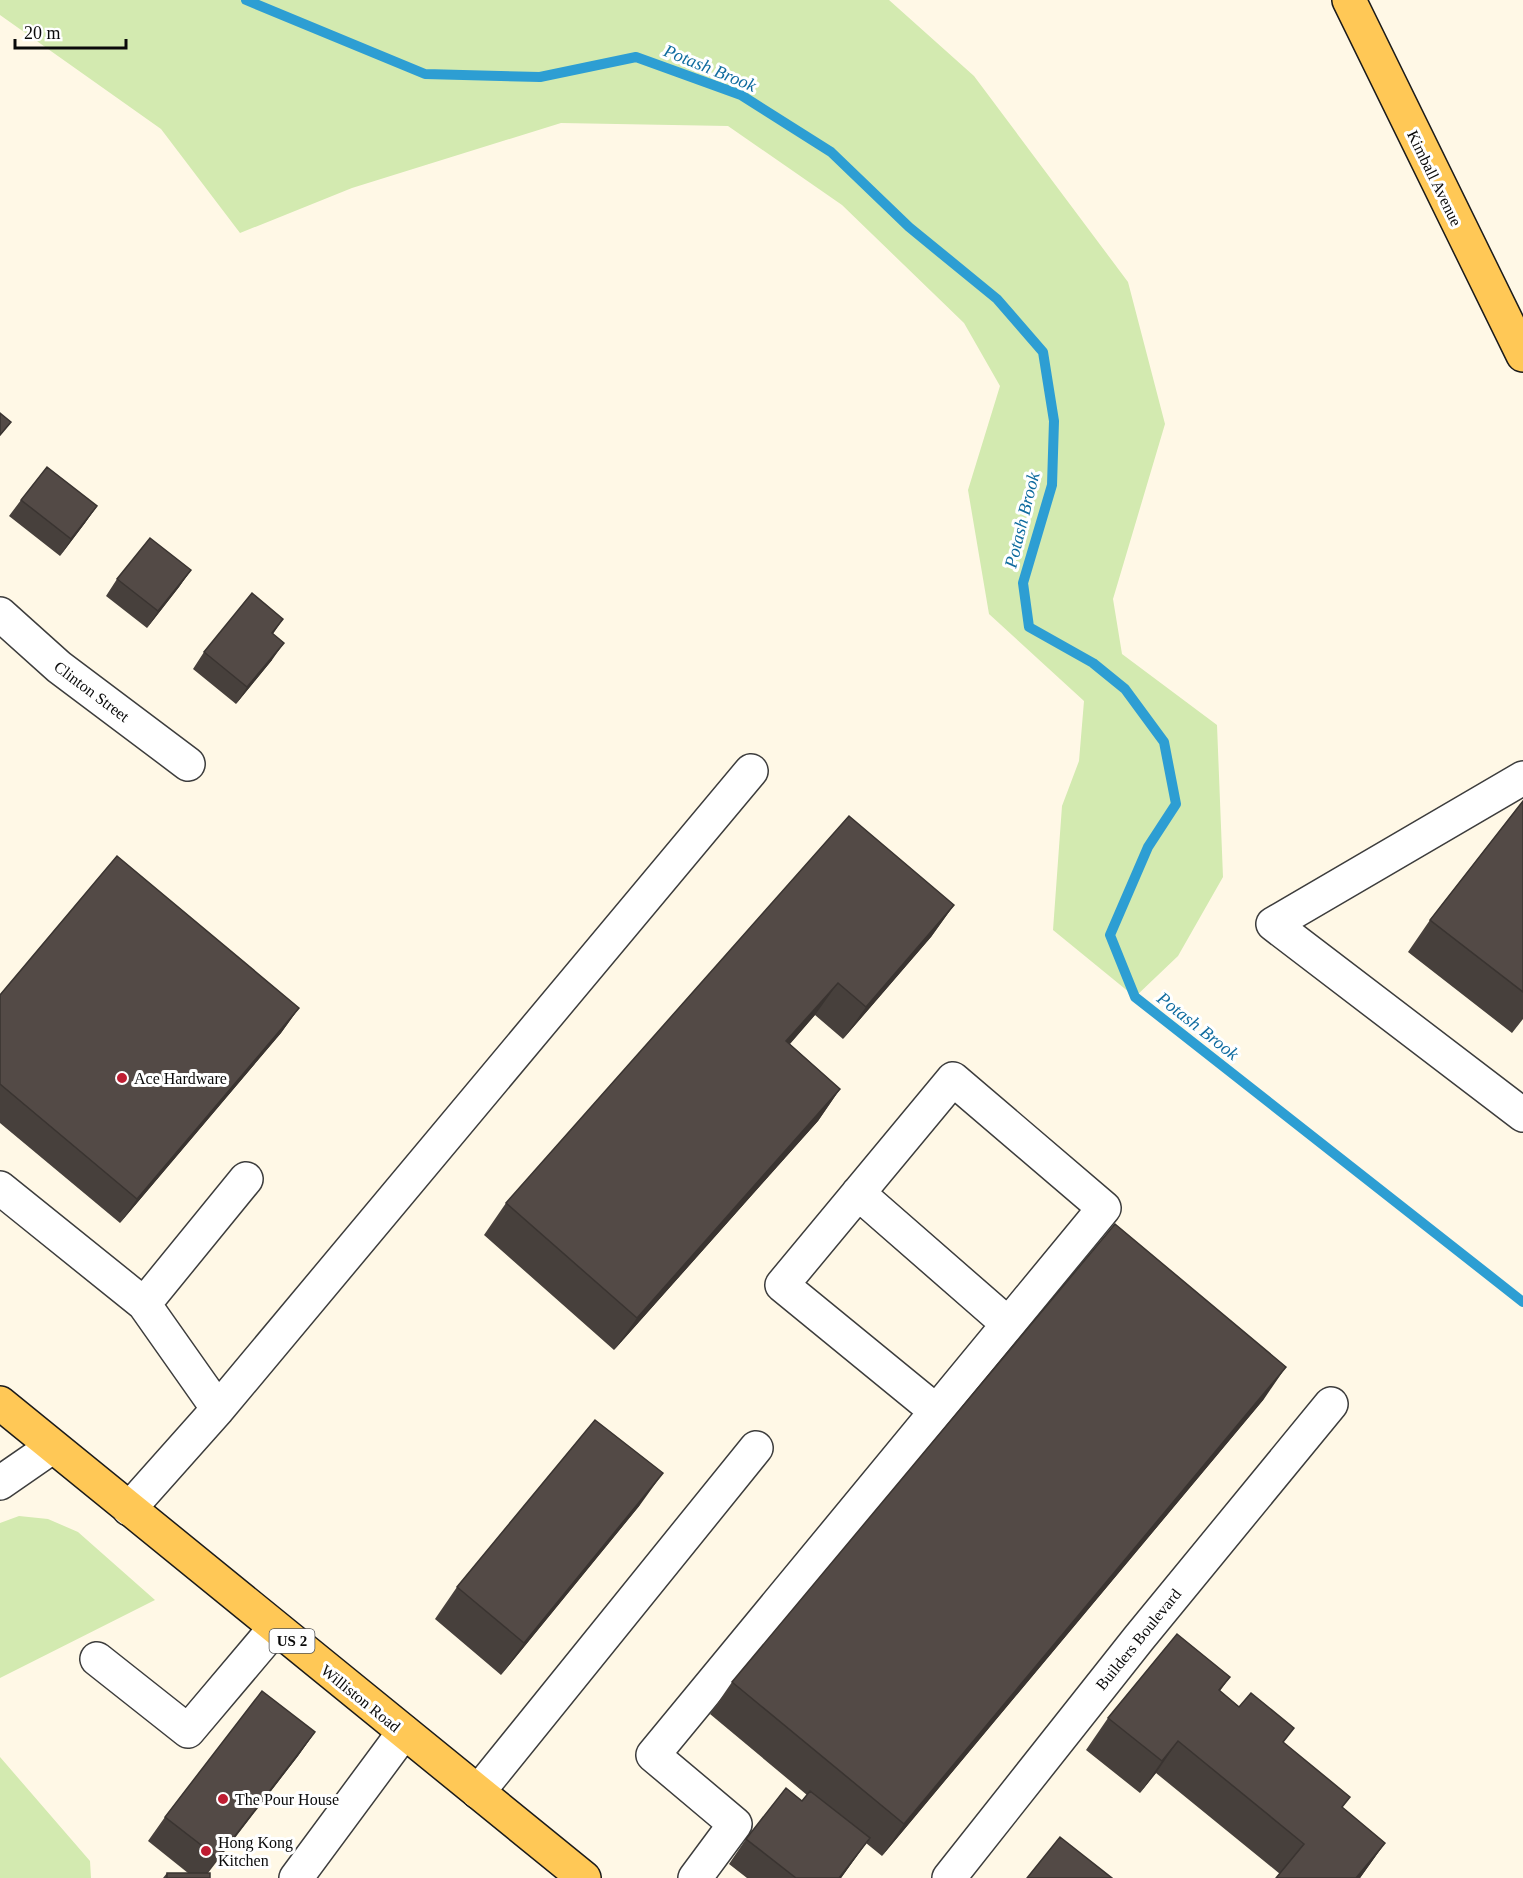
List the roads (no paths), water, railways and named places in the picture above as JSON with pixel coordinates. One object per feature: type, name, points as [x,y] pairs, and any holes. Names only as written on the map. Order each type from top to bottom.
[{"type":"main road","name":"Kimball Avenue","points":[[1349,0],[1523,355]]},
{"type":"main road","name":"Williston Road","points":[[0,1404],[584,1878]]},
{"type":"street","name":"Clinton Street","points":[[0,614],[59,667],[188,764]]},
{"type":"street","points":[[129,1509],[218,1409],[751,771]]},
{"type":"street","points":[[1523,778],[1273,924],[1523,1115]]},
{"type":"street","points":[[694,1878],[735,1824],[653,1755],[1104,1208],[953,1079],[782,1285],[936,1411]]},
{"type":"street","points":[[144,1304],[246,1179]]},
{"type":"street","points":[[0,1188],[144,1304],[218,1409]]},
{"type":"street","points":[[858,1193],[1008,1324]]},
{"type":"street","name":"Builders Boulevard","points":[[949,1878],[1139,1638],[1331,1404]]},
{"type":"street","points":[[0,1483],[52,1447]]},
{"type":"street","points":[[478,1792],[756,1448]]},
{"type":"street","points":[[97,1659],[188,1731],[275,1628]]},
{"type":"street","points":[[296,1878],[404,1732]]},
{"type":"waterway","name":"Potash Brook","points":[[246,0],[425,74],[540,77],[636,57],[741,95],[831,152],[909,227],[997,299],[1043,352],[1054,421],[1052,485],[1023,583],[1029,627],[1093,663],[1125,689],[1164,742],[1176,804],[1148,847],[1110,935],[1135,997],[1523,1302]]},
{"type":"place","name":"Ace Hardware","points":[[122,1078]]},
{"type":"place","name":"The Pour House","points":[[223,1799]]},
{"type":"place","name":"Hong Kong Kitchen","points":[[206,1851]]}]
